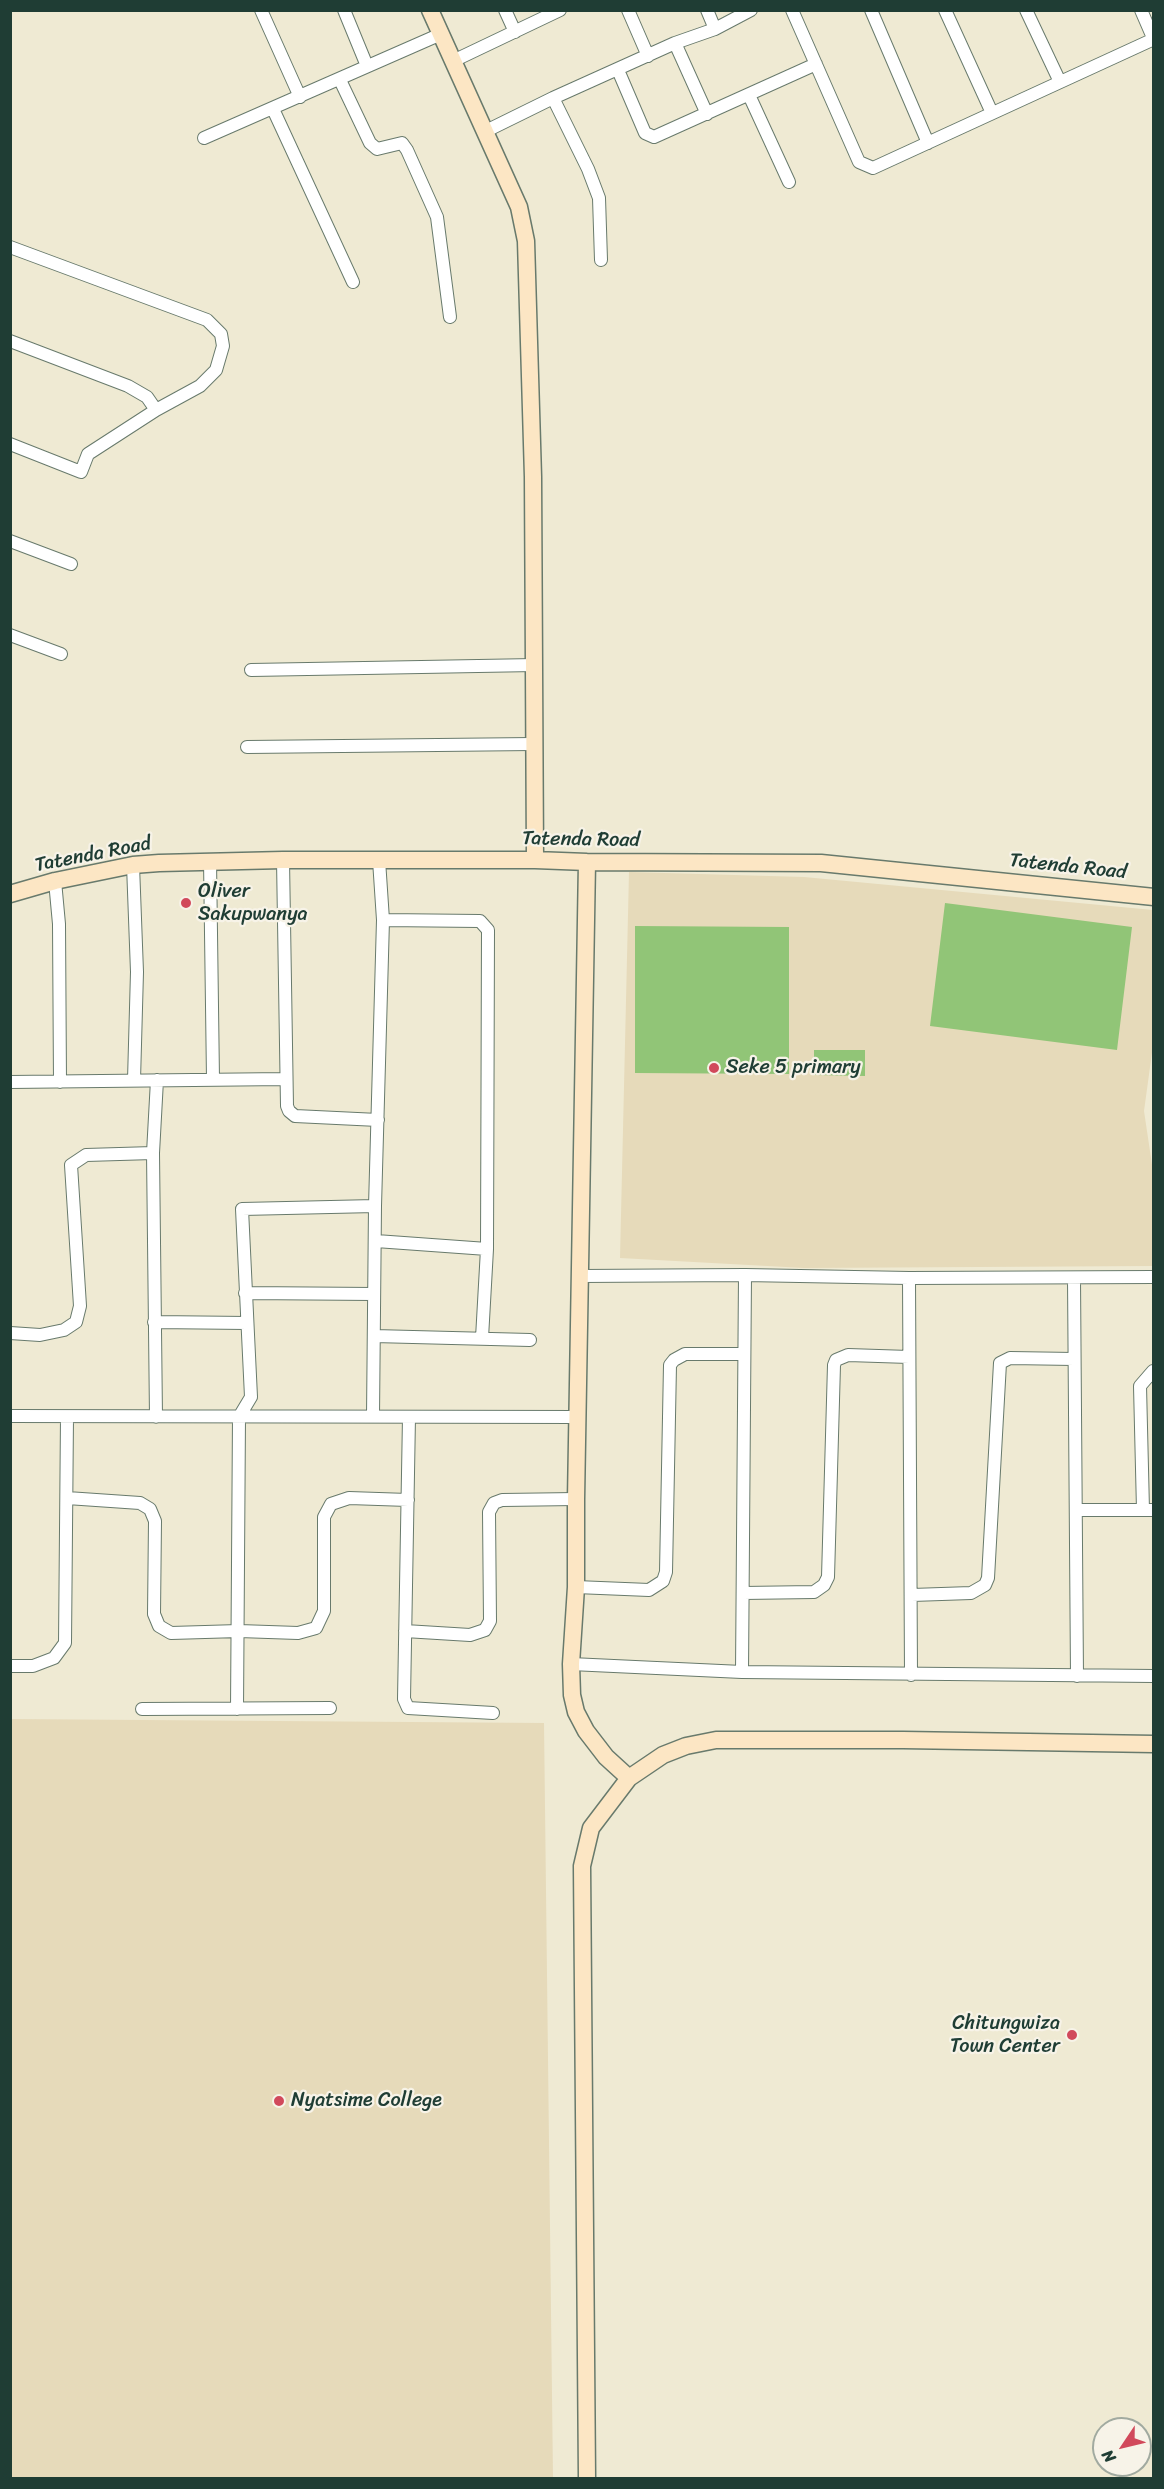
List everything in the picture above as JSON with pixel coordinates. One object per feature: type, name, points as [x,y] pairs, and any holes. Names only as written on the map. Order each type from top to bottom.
[{"type":"street","points":[[261,10],[300,97]]},
{"type":"street","points":[[344,10],[367,66]]},
{"type":"street","points":[[430,10],[519,207],[526,241],[531,348],[535,860]]},
{"type":"street","points":[[505,10],[515,32]]},
{"type":"street","points":[[453,61],[560,10]]},
{"type":"street","points":[[628,10],[648,56]]},
{"type":"street","points":[[706,10],[715,29]]},
{"type":"street","points":[[486,131],[675,43],[715,29],[751,10]]},
{"type":"street","points":[[792,10],[859,162],[873,168],[1153,39],[1141,10]]},
{"type":"street","points":[[871,10],[928,143]]},
{"type":"street","points":[[945,10],[992,113]]},
{"type":"street","points":[[1026,10],[1060,82]]},
{"type":"street","points":[[204,138],[441,34]]},
{"type":"street","points":[[675,43],[707,114]]},
{"type":"street","points":[[618,70],[645,133],[651,137],[816,64]]},
{"type":"street","points":[[340,80],[370,143],[377,149],[402,143],[407,150],[437,217],[450,317]]},
{"type":"street","points":[[749,95],[789,182]]},
{"type":"street","points":[[553,98],[588,169],[599,198],[601,260]]},
{"type":"street","points":[[273,109],[353,282]]},
{"type":"street","points":[[10,247],[207,320],[221,334],[223,346],[216,370],[200,386],[156,410],[88,454],[81,472],[10,444]]},
{"type":"street","points":[[10,341],[128,386],[147,397],[156,410]]},
{"type":"street","points":[[10,541],[71,564]]},
{"type":"street","points":[[10,635],[61,654]]},
{"type":"street","points":[[251,670],[535,665]]},
{"type":"street","points":[[247,747],[533,744]]},
{"type":"street","points":[[210,860],[213,1079]]},
{"type":"street","name":"Tatenda Road","points":[[10,894],[55,881],[133,865],[210,860],[535,860],[821,863],[1154,897]]},
{"type":"street","points":[[283,860],[287,1106],[292,1114],[378,1120]]},
{"type":"street","points":[[373,1416],[375,1206],[382,920],[379,860]]},
{"type":"street","points":[[587,862],[576,1587],[571,1664],[572,1695],[576,1712],[586,1731],[606,1757],[629,1778]]},
{"type":"street","points":[[133,865],[137,972],[134,1080]]},
{"type":"street","points":[[55,881],[59,924],[60,1082]]},
{"type":"street","points":[[382,920],[480,921],[488,930],[487,1250],[482,1338]]},
{"type":"street","points":[[156,1417],[153,1153],[157,1080]]},
{"type":"street","points":[[10,1082],[285,1080]]},
{"type":"street","points":[[10,1333],[40,1335],[64,1330],[76,1322],[80,1306],[71,1165],[86,1155],[153,1153]]},
{"type":"street","points":[[237,1709],[239,1417],[251,1397],[242,1209],[375,1206]]},
{"type":"street","points":[[376,1241],[487,1250]]},
{"type":"street","points":[[580,1276],[745,1275],[1074,1279],[1154,1277]]},
{"type":"street","points":[[742,1672],[745,1275]]},
{"type":"street","points":[[909,1278],[911,1675]]},
{"type":"street","points":[[1074,1279],[1077,1676]]},
{"type":"street","points":[[245,1293],[374,1294]]},
{"type":"street","points":[[154,1322],[247,1323]]},
{"type":"street","points":[[374,1336],[530,1340]]},
{"type":"street","points":[[576,1587],[649,1590],[663,1581],[666,1572],[670,1365],[685,1354],[744,1354]]},
{"type":"street","points":[[743,1593],[814,1592],[824,1585],[828,1576],[834,1365],[836,1360],[848,1355],[909,1357]]},
{"type":"street","points":[[912,1594],[971,1593],[985,1585],[988,1578],[999,1363],[1010,1358],[1074,1359]]},
{"type":"street","points":[[1077,1510],[1148,1510],[1140,1386],[1153,1371],[1154,1376]]},
{"type":"street","points":[[10,1416],[579,1417]]},
{"type":"street","points":[[10,1666],[33,1666],[54,1658],[65,1643],[67,1417]]},
{"type":"street","points":[[409,1417],[404,1699],[408,1708],[493,1713]]},
{"type":"street","points":[[67,1498],[140,1503],[150,1509],[155,1521],[154,1614],[159,1626],[171,1633],[239,1631],[298,1633],[316,1628],[324,1611],[324,1517],[331,1504],[350,1498],[408,1500]]},
{"type":"street","points":[[405,1630],[470,1635],[485,1630],[490,1621],[489,1512],[494,1503],[502,1500],[576,1499]]},
{"type":"street","points":[[571,1664],[742,1672],[1154,1676]]},
{"type":"street","points":[[142,1709],[330,1708]]},
{"type":"street","points":[[586,2478],[582,1875],[591,1828],[629,1778],[663,1755],[686,1746],[716,1740],[1154,1744]]},
{"type":"shaded area","points":[[629,872],[804,877],[1153,910],[1154,1038],[1144,1111],[1154,1178],[1153,1266],[804,1268],[620,1258]]},
{"type":"shaded area","name":"Nyatsime College","points":[[11,1719],[544,1723],[553,2478],[11,2478]]},
{"type":"green space","points":[[945,903],[1132,927],[1117,1050],[930,1026]]},
{"type":"green space","points":[[635,926],[789,927],[789,1074],[635,1073]]},
{"type":"green space","points":[[814,1050],[865,1050],[865,1076],[814,1075]]},
{"type":"place","name":"Oliver Sakupwanya","points":[[186,903]]},
{"type":"place","name":"Seke 5 primary","points":[[714,1068]]},
{"type":"place","name":"Chitungwiza Town Center","points":[[1072,2035]]},
{"type":"place","name":"Nyatsime College","points":[[279,2101]]}]
